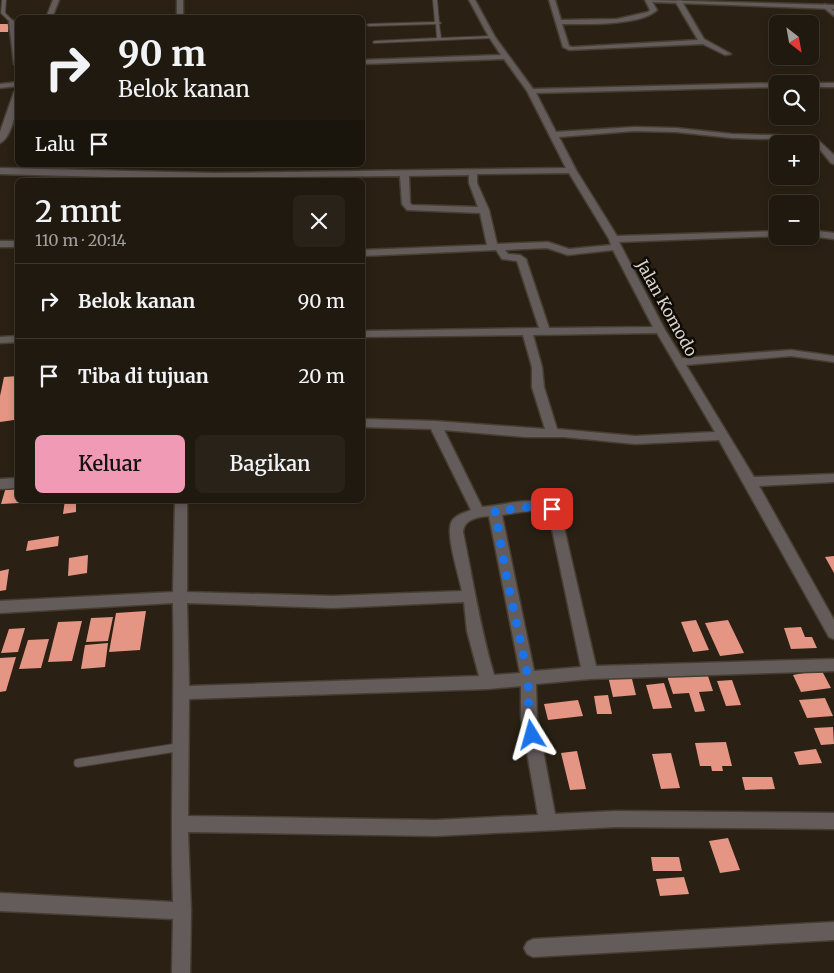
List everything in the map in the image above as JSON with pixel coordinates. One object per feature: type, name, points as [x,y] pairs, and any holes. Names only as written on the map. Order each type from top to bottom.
[{"type":"street","points":[[50,15],[56,0]]},
{"type":"street","points":[[180,0],[180,15]]},
{"type":"street","name":"Jalan Komodo","points":[[472,0],[492,37],[531,91],[572,170],[615,243],[660,330],[750,482],[834,633]]},
{"type":"street","points":[[552,0],[566,47],[571,49],[673,42],[706,42]]},
{"type":"street","points":[[559,22],[617,21],[627,17],[640,16],[654,10],[650,0],[834,6]]},
{"type":"street","points":[[678,1],[701,40],[727,54]]},
{"type":"street","points":[[825,6],[834,14]]},
{"type":"street","points":[[0,24],[14,22]]},
{"type":"street","points":[[365,62],[506,57]]},
{"type":"street","points":[[0,86],[15,84]]},
{"type":"street","points":[[531,91],[769,85]]},
{"type":"street","points":[[819,85],[834,85]]},
{"type":"street","points":[[0,141],[14,116]]},
{"type":"street","points":[[553,135],[634,128],[732,136],[801,138],[812,140],[821,145],[834,161]]},
{"type":"street","points":[[0,171],[179,178],[334,170],[404,174],[572,170]]},
{"type":"street","points":[[473,171],[473,183],[496,247],[504,257],[517,257],[520,259],[545,332]]},
{"type":"street","points":[[404,174],[406,204],[410,208],[484,210]]},
{"type":"street","points":[[819,233],[834,236]]},
{"type":"street","points":[[365,253],[548,245],[568,252],[615,243],[769,234]]},
{"type":"street","points":[[0,244],[15,244]]},
{"type":"street","points":[[365,334],[660,330]]},
{"type":"street","points":[[527,332],[537,367],[538,387],[552,433]]},
{"type":"street","points":[[0,340],[15,340]]},
{"type":"street","points":[[680,362],[791,353],[834,359]]},
{"type":"street","points":[[365,422],[435,425],[635,440],[723,436]]},
{"type":"street","points":[[435,425],[478,512]]},
{"type":"street","points":[[750,482],[834,478]]},
{"type":"street","points":[[0,484],[15,483]]},
{"type":"street","points":[[181,503],[179,557],[182,693],[179,824],[182,910],[181,973]]},
{"type":"street","points":[[488,682],[474,631],[470,596],[459,553],[456,524],[462,519],[478,512],[538,506],[546,506],[555,513],[590,673]]},
{"type":"street","points":[[495,511],[528,677],[529,718],[548,822]]},
{"type":"street","points":[[0,607],[181,597],[333,602],[470,596]]},
{"type":"street","points":[[182,693],[488,682],[590,673],[834,665]]},
{"type":"street","points":[[179,824],[436,828],[616,819],[834,821]]},
{"type":"street","points":[[0,902],[182,910]]},
{"type":"street","points":[[533,948],[834,931]]},
{"type":"lane","points":[[4,0],[3,13],[14,22]]},
{"type":"lane","points":[[435,0],[440,39]]},
{"type":"lane","points":[[369,25],[439,23]]},
{"type":"lane","points":[[375,42],[492,37]]},
{"type":"lane","points":[[78,764],[181,747]]},
{"type":"building","points":[[0,24],[9,24],[8,32],[0,32]]},
{"type":"building","points":[[15,376],[15,416],[14,420],[0,422],[0,396],[4,377]]},
{"type":"building","points":[[15,486],[15,503],[20,503],[1,504],[6,487]]},
{"type":"building","points":[[65,503],[76,503],[76,512],[63,514]]},
{"type":"building","points":[[59,536],[58,546],[26,551],[28,541]]},
{"type":"building","points":[[88,555],[87,573],[68,576],[69,558]]},
{"type":"building","points":[[834,556],[834,573],[825,557]]},
{"type":"building","points":[[9,569],[6,590],[0,591],[0,571]]},
{"type":"building","points":[[146,611],[140,650],[109,652],[116,613]]},
{"type":"building","points":[[113,617],[108,641],[86,642],[91,618]]},
{"type":"building","points":[[696,620],[709,650],[693,652],[681,622]]},
{"type":"building","points":[[728,620],[744,653],[720,656],[705,623]]},
{"type":"building","points":[[82,621],[72,661],[48,662],[58,622]]},
{"type":"building","points":[[801,627],[805,637],[812,637],[817,648],[791,649],[784,628]]},
{"type":"building","points":[[25,628],[18,652],[1,653],[9,629]]},
{"type":"building","points":[[49,639],[41,668],[19,669],[28,640]]},
{"type":"building","points":[[108,643],[105,667],[81,669],[85,645]]},
{"type":"building","points":[[16,657],[6,691],[0,692],[0,658]]},
{"type":"building","points":[[815,669],[816,672],[822,671],[831,688],[801,692],[793,675],[804,673],[803,670]]},
{"type":"building","points":[[707,673],[713,691],[699,692],[705,711],[695,712],[689,693],[673,694],[667,676]]},
{"type":"building","points":[[631,675],[636,695],[613,697],[608,676]]},
{"type":"building","points":[[732,680],[741,705],[726,706],[717,681]]},
{"type":"building","points":[[664,683],[672,708],[653,709],[646,685]]},
{"type":"building","points":[[608,695],[612,714],[597,714],[594,696]]},
{"type":"building","points":[[825,698],[833,716],[807,718],[799,700]]},
{"type":"building","points":[[578,700],[583,716],[548,720],[544,704]]},
{"type":"building","points":[[833,727],[834,744],[821,745],[814,728]]},
{"type":"building","points":[[726,742],[732,766],[722,766],[723,771],[712,771],[711,766],[700,766],[695,743]]},
{"type":"building","points":[[816,749],[822,763],[799,765],[794,752]]},
{"type":"building","points":[[577,751],[586,789],[570,790],[561,753]]},
{"type":"building","points":[[671,753],[680,788],[661,789],[652,754]]},
{"type":"building","points":[[742,777],[772,777],[775,789],[745,790]]},
{"type":"building","points":[[728,838],[740,870],[720,873],[709,841]]},
{"type":"building","points":[[651,857],[679,857],[682,871],[653,871]]},
{"type":"building","points":[[684,877],[689,894],[660,896],[656,879]]},
{"type":"route","points":[[532,735],[529,718],[528,677],[495,511],[538,506],[546,506],[552,509]]}]
